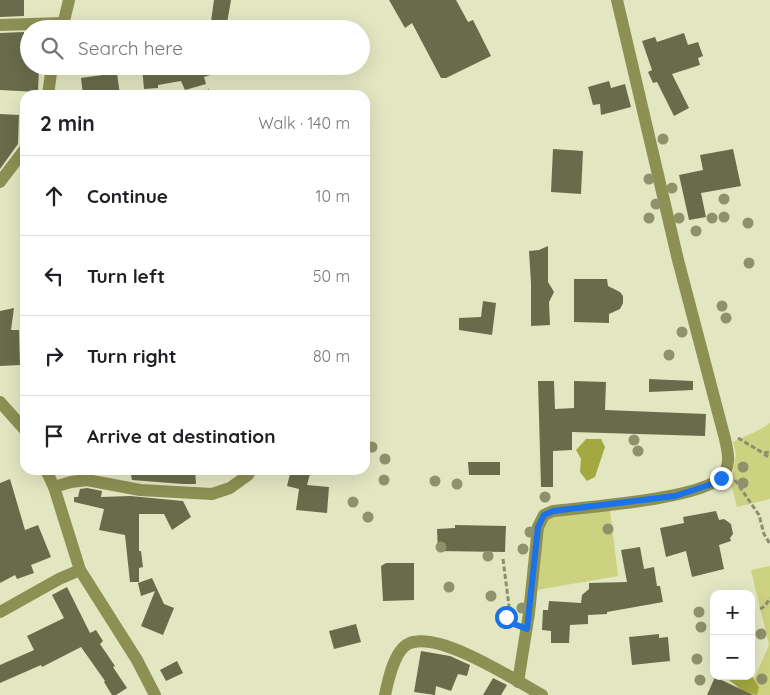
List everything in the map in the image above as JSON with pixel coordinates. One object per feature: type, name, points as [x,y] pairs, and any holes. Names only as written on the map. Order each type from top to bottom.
[{"type":"street","points":[[64,20],[69,0]]},
{"type":"street","points":[[518,682],[527,629],[538,527],[544,515],[553,511],[675,496],[709,485],[721,478],[728,466],[728,452],[678,260],[617,0]]},
{"type":"street","points":[[0,26],[20,26]]},
{"type":"street","points":[[49,90],[51,75]]},
{"type":"street","points":[[0,182],[20,156]]},
{"type":"street","points":[[0,402],[20,424]]},
{"type":"street","points":[[48,475],[54,487],[80,570],[138,660],[155,695]]},
{"type":"street","points":[[54,487],[87,480],[140,490],[212,494],[230,488],[248,475]]},
{"type":"street","points":[[0,612],[59,579],[80,570]]},
{"type":"street","points":[[385,695],[393,664],[400,651],[407,644],[418,641],[443,644],[474,657],[542,695]]},
{"type":"path","points":[[722,429],[770,458]]},
{"type":"path","points":[[763,453],[770,452]]},
{"type":"path","points":[[728,466],[736,482],[759,515],[764,534],[770,544]]},
{"type":"path","points":[[503,559],[509,606],[506,621],[527,629]]},
{"type":"path","points":[[760,609],[765,606],[770,598]]},
{"type":"green space","points":[[770,423],[770,499],[737,507],[731,484],[736,454],[733,442]]},
{"type":"green space","points":[[610,510],[618,576],[537,590],[541,535],[545,522],[551,517]]},
{"type":"green space","points":[[770,566],[770,695],[747,695],[769,645],[751,570]]},
{"type":"shaded area","points":[[586,439],[601,439],[605,447],[595,477],[587,481],[580,472],[581,459],[576,450]]},
{"type":"shaded area","points":[[729,680],[754,680],[759,687],[757,695],[744,692]]},
{"type":"building","points":[[0,0],[24,0],[24,16],[0,17]]},
{"type":"building","points":[[214,0],[231,0],[228,20],[211,20]]},
{"type":"building","points":[[389,0],[456,0],[468,22],[473,20],[491,56],[446,78],[441,78],[412,23],[405,28]]},
{"type":"building","points":[[20,32],[20,75],[39,75],[38,90],[0,90],[0,33]]},
{"type":"building","points":[[684,33],[688,45],[698,42],[703,56],[698,58],[700,65],[672,74],[689,108],[674,116],[657,82],[653,83],[648,72],[652,70],[642,41],[655,37],[657,42]]},
{"type":"building","points":[[117,75],[119,90],[82,90],[81,78]]},
{"type":"building","points":[[143,75],[210,75],[204,77],[206,84],[185,90],[181,81],[158,85],[158,88],[144,89]]},
{"type":"building","points":[[609,81],[611,88],[625,84],[631,107],[601,115],[600,104],[593,105],[588,87]]},
{"type":"building","points":[[0,114],[19,115],[18,144],[0,169]]},
{"type":"building","points":[[553,149],[583,151],[581,194],[551,192]]},
{"type":"building","points":[[733,149],[741,186],[701,193],[706,217],[689,220],[679,175],[703,170],[700,155]]},
{"type":"building","points":[[548,246],[548,282],[554,292],[549,302],[550,325],[531,326],[529,251],[539,250]]},
{"type":"building","points":[[574,279],[607,279],[608,286],[620,292],[623,296],[623,303],[620,309],[609,314],[609,323],[574,322]]},
{"type":"building","points":[[483,301],[496,303],[492,335],[459,330],[459,318],[481,317]]},
{"type":"building","points":[[14,308],[11,330],[19,330],[20,365],[0,366],[0,311]]},
{"type":"building","points":[[649,379],[693,381],[693,390],[649,392]]},
{"type":"building","points":[[538,381],[554,381],[555,409],[574,408],[574,381],[606,382],[605,410],[706,414],[705,436],[572,432],[572,450],[553,451],[553,487],[541,487]]},
{"type":"building","points":[[468,462],[500,462],[500,475],[469,475]]},
{"type":"building","points":[[131,475],[195,475],[196,484],[183,484],[132,480]]},
{"type":"building","points":[[290,475],[310,475],[307,485],[329,487],[327,513],[296,510],[299,489],[287,486]]},
{"type":"building","points":[[10,479],[25,530],[38,525],[51,557],[31,565],[34,573],[17,579],[15,575],[0,583],[0,483]]},
{"type":"building","points":[[87,488],[102,491],[101,497],[130,496],[183,501],[191,517],[172,530],[164,514],[139,514],[139,551],[141,551],[143,567],[139,568],[139,582],[130,582],[125,535],[99,530],[104,509],[74,502],[74,497],[78,497],[80,489]]},
{"type":"building","points":[[716,511],[719,520],[724,519],[731,524],[733,534],[730,538],[731,541],[719,545],[724,569],[692,577],[686,551],[666,557],[660,528],[684,523],[683,517]]},
{"type":"building","points":[[455,525],[506,526],[505,552],[438,551],[437,529],[455,528]]},
{"type":"building","points":[[640,547],[644,569],[654,567],[657,586],[660,586],[663,602],[607,612],[607,614],[588,615],[588,624],[570,625],[569,643],[551,643],[551,631],[542,630],[543,610],[548,610],[549,601],[581,603],[582,595],[589,589],[589,583],[627,582],[621,550]]},
{"type":"building","points":[[386,563],[414,563],[414,600],[383,601],[381,566]]},
{"type":"building","points":[[152,578],[164,604],[174,608],[163,635],[141,626],[155,591],[141,596],[138,583]]},
{"type":"building","points":[[67,587],[90,633],[96,630],[103,641],[100,644],[127,688],[116,695],[112,695],[105,681],[81,647],[42,667],[41,665],[0,683],[0,665],[34,650],[27,636],[64,618],[52,595]]},
{"type":"building","points":[[356,624],[361,642],[334,649],[329,631]]},
{"type":"building","points":[[659,634],[659,638],[668,637],[670,661],[632,665],[629,637]]},
{"type":"building","points":[[421,651],[450,656],[470,665],[467,676],[458,674],[451,691],[436,686],[435,695],[414,692]]},
{"type":"building","points":[[177,661],[183,673],[166,681],[160,670]]},
{"type":"building","points":[[493,678],[507,685],[501,695],[483,695]]},
{"type":"building","points":[[714,680],[721,680],[753,695],[707,695]]},
{"type":"route","points":[[506,617],[506,621],[527,629],[538,527],[544,515],[553,511],[675,496],[709,485],[721,478]]}]
